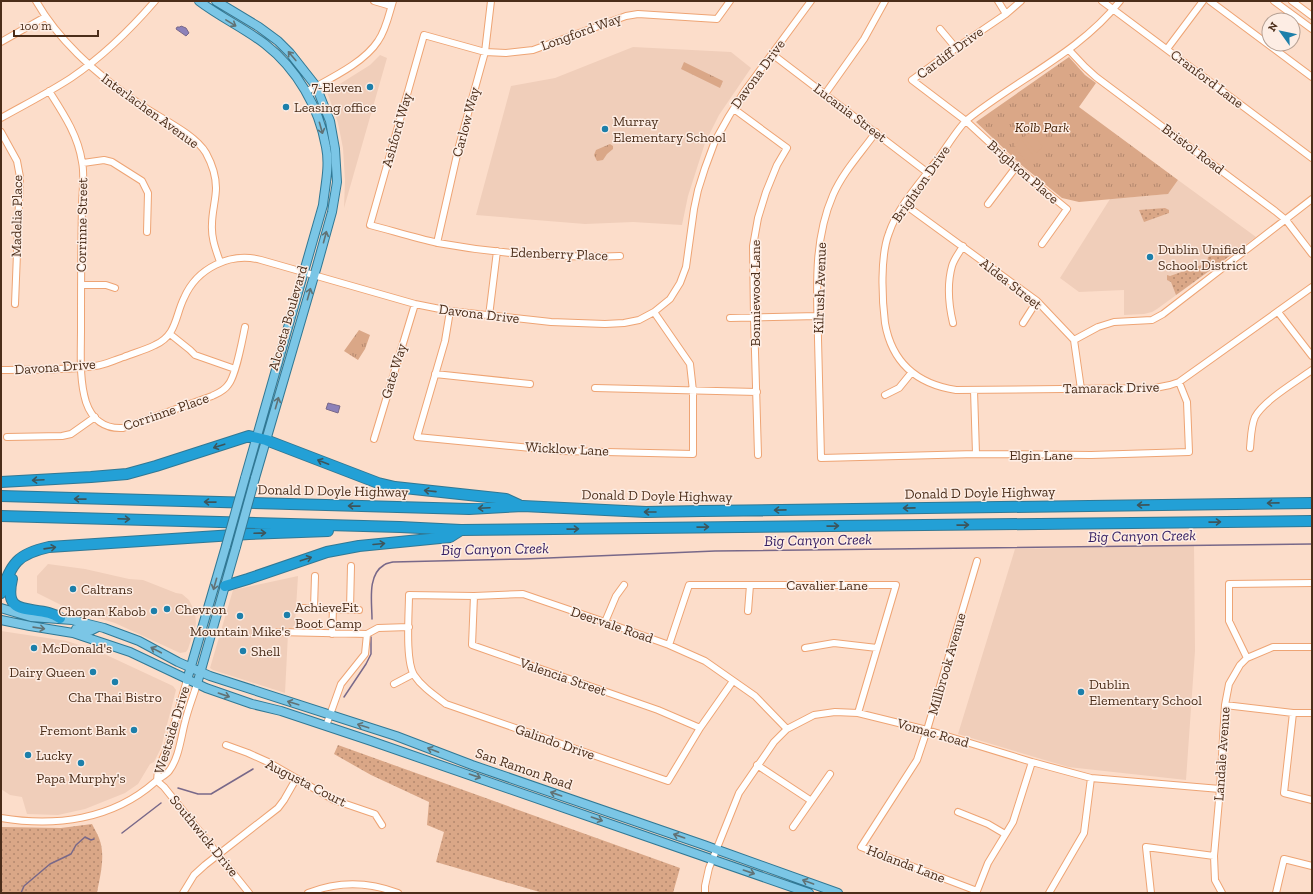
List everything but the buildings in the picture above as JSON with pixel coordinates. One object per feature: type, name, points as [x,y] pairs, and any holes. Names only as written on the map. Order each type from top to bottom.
[{"type":"highway","points":[[1,482],[91,478],[126,474],[156,466],[249,436],[266,440],[378,483],[399,488],[506,499],[523,506]]},
{"type":"highway","name":"Donald D Doyle Highway","points":[[1,496],[469,509],[523,506],[653,512],[1312,503]]},
{"type":"highway","points":[[1,516],[461,530],[1312,521]]},
{"type":"highway","points":[[1,592],[8,574],[15,563],[25,555],[49,547],[309,531],[378,531],[400,527]]},
{"type":"highway","points":[[225,586],[327,552],[359,546],[450,537],[461,530]]},
{"type":"highway","points":[[15,563],[9,590],[12,601],[19,608],[50,613],[60,618]]},
{"type":"main road","name":"Alcosta Boulevard","points":[[187,680],[323,205],[327,167],[326,148],[320,124],[300,80],[286,63],[267,45],[213,12],[199,1]]},
{"type":"main road","name":"Alcosta Boulevard","points":[[197,684],[332,212],[337,182],[335,149],[330,121],[316,86],[290,53],[278,41],[259,26],[216,1]]},
{"type":"main road","name":"San Ramon Road","points":[[1,608],[31,617],[60,618],[98,627],[139,641],[200,672],[396,736],[472,765],[716,849],[838,893]]},
{"type":"main road","points":[[1,620],[58,630],[66,627],[90,631],[98,627]]},
{"type":"main road","name":"San Ramon Road","points":[[58,630],[73,633],[130,652],[187,680],[252,704],[281,711],[468,774],[809,893]]},
{"type":"street","name":"Interlachen Avenue","points":[[36,1],[45,17],[88,65],[141,105],[197,141],[206,153],[214,172],[216,188],[212,208],[212,225],[213,240],[220,262]]},
{"type":"street","points":[[1,118],[49,91],[88,65],[130,29],[155,1]]},
{"type":"street","points":[[306,92],[367,56],[379,40],[387,21],[392,3],[374,1]]},
{"type":"street","name":"Carlow Way","points":[[437,243],[459,146],[485,52],[492,1]]},
{"type":"street","name":"Longford Way","points":[[424,35],[485,52],[506,53],[533,50],[626,16],[638,14],[717,19],[730,1]]},
{"type":"street","name":"Davona Drive","points":[[1,370],[81,368],[97,366],[156,345],[170,334],[187,291],[199,276],[220,262],[238,257],[261,260],[415,304],[450,311],[551,322],[605,324],[639,320],[654,312],[670,299],[680,284],[686,267],[694,210],[700,182],[716,141],[744,92],[811,1]]},
{"type":"street","points":[[825,94],[864,39],[885,1]]},
{"type":"street","points":[[998,1],[1006,14]]},
{"type":"street","name":"Cardiff Drive","points":[[966,121],[912,80],[1006,14],[1021,1]]},
{"type":"street","name":"Cranford Lane","points":[[1102,1],[1312,158]]},
{"type":"street","name":"Brighton Drive","points":[[974,390],[941,388],[925,381],[901,362],[893,350],[887,335],[884,316],[883,283],[885,249],[888,233],[904,204],[966,121],[1069,50],[1113,10],[1120,1]]},
{"type":"street","points":[[1167,50],[1203,1]]},
{"type":"street","points":[[1210,1],[1312,78]]},
{"type":"street","points":[[1274,1],[1312,29]]},
{"type":"street","points":[[1292,1],[1312,16]]},
{"type":"street","points":[[1,42],[45,17]]},
{"type":"street","points":[[940,29],[956,48]]},
{"type":"street","name":"Ashford Way","points":[[370,225],[424,35]]},
{"type":"street","name":"Bristol Road","points":[[1069,50],[1096,78],[1286,220],[1312,254]]},
{"type":"street","name":"Lucania Street","points":[[772,54],[928,173]]},
{"type":"street","name":"Corrinne Street","points":[[49,91],[78,142],[83,163],[81,368]]},
{"type":"street","name":"Bonniewood Lane","points":[[734,108],[787,148],[777,165],[766,192],[758,218],[753,246],[758,455]]},
{"type":"street","name":"Brighton Place","points":[[966,121],[1016,167],[1067,209],[1042,244]]},
{"type":"street","name":"Madelia Place","points":[[1,132],[17,161],[20,177],[15,304]]},
{"type":"street","name":"Kilrush Avenue","points":[[821,458],[818,249],[824,220],[833,195],[845,174],[876,132]]},
{"type":"street","points":[[83,163],[104,160],[112,162],[142,181],[148,193],[147,232]]},
{"type":"street","points":[[988,204],[1016,167]]},
{"type":"street","points":[[1081,389],[1074,340],[1098,327],[1114,322],[1152,320],[1163,314],[1312,199]]},
{"type":"street","name":"Aldea Street","points":[[904,204],[1037,301],[1074,340]]},
{"type":"street","name":"Edenberry Place","points":[[370,225],[437,243],[497,251],[576,257],[620,256]]},
{"type":"street","points":[[953,323],[950,309],[950,277],[953,265],[963,246]]},
{"type":"street","points":[[489,316],[497,251]]},
{"type":"street","points":[[81,285],[106,285],[115,288]]},
{"type":"street","name":"Tamarack Drive","points":[[974,390],[1155,388],[1170,386],[1179,382],[1312,287]]},
{"type":"street","points":[[1023,323],[1037,301]]},
{"type":"street","name":"Gate Way","points":[[374,439],[415,304]]},
{"type":"street","name":"Wicklow Lane","points":[[450,311],[445,341],[417,436],[562,451],[694,454],[693,391],[690,364],[654,312]]},
{"type":"street","points":[[1278,312],[1312,356]]},
{"type":"street","points":[[730,318],[818,316]]},
{"type":"street","name":"Corrinne Place","points":[[81,368],[86,403],[95,417],[106,426],[122,428],[205,399],[223,391],[230,384],[245,327]]},
{"type":"street","points":[[170,334],[195,355],[235,369]]},
{"type":"street","points":[[1250,448],[1255,418],[1262,407],[1312,370]]},
{"type":"street","points":[[885,395],[899,388],[912,372]]},
{"type":"street","points":[[435,374],[530,384]]},
{"type":"street","name":"Elgin Lane","points":[[821,458],[976,454],[1091,455],[1190,452],[1187,402],[1179,382]]},
{"type":"street","points":[[595,388],[757,392]]},
{"type":"street","points":[[974,390],[976,454]]},
{"type":"street","points":[[7,437],[62,436],[71,434],[95,417]]},
{"type":"street","name":"Millbrook Avenue","points":[[861,847],[917,760],[977,561]]},
{"type":"street","points":[[350,609],[351,566]]},
{"type":"street","points":[[314,608],[315,576]]},
{"type":"street","points":[[1312,583],[1229,584],[1229,621],[1247,658],[1273,647],[1312,647]]},
{"type":"street","points":[[605,622],[616,596],[624,585]]},
{"type":"street","name":"Cavalier Lane","points":[[669,645],[689,585],[896,585],[858,713]]},
{"type":"street","points":[[748,611],[750,585]]},
{"type":"street","name":"Deervale Road","points":[[409,627],[409,595],[474,596],[523,594],[669,645],[705,661],[755,696],[787,730]]},
{"type":"street","name":"Valencia Street","points":[[474,596],[472,645],[658,710],[700,728]]},
{"type":"street","points":[[301,608],[360,610]]},
{"type":"street","points":[[332,634],[333,609]]},
{"type":"street","points":[[278,632],[367,634],[378,628],[409,627],[408,652],[413,674],[394,684]]},
{"type":"street","points":[[326,726],[341,684],[365,654],[367,634]]},
{"type":"street","points":[[805,648],[834,643],[877,648]]},
{"type":"street","name":"Landale Avenue","points":[[1222,893],[1215,880],[1214,856],[1225,705],[1229,684],[1240,665],[1247,658]]},
{"type":"street","name":"Galindo Drive","points":[[413,674],[426,688],[446,704],[668,781],[700,728],[733,681]]},
{"type":"street","name":"Westside Drive","points":[[157,781],[158,769],[167,749],[187,680]]},
{"type":"street","name":"Westside Drive","points":[[1,818],[32,822],[54,822],[79,819],[126,802],[143,793],[169,771],[175,759],[197,684]]},
{"type":"street","points":[[1225,705],[1293,713],[1312,713]]},
{"type":"street","name":"Vomac Road","points":[[705,893],[706,877],[739,792],[774,742],[787,730],[814,715],[836,712],[858,713],[927,730],[1032,762],[1091,778],[1220,789]]},
{"type":"street","points":[[1293,713],[1284,793],[1312,800]]},
{"type":"street","name":"Augusta Court","points":[[226,745],[248,753],[334,800],[375,814],[382,825]]},
{"type":"street","name":"Holanda Lane","points":[[861,847],[977,891],[988,864],[1013,822],[1032,762]]},
{"type":"street","points":[[758,765],[810,800]]},
{"type":"street","points":[[793,827],[810,800],[830,774]]},
{"type":"street","points":[[1049,893],[1084,833],[1091,778]]},
{"type":"street","points":[[183,893],[194,876],[219,854],[278,808],[296,779]]},
{"type":"street","name":"Southwick Drive","points":[[157,781],[164,787],[249,893]]},
{"type":"street","points":[[958,812],[988,824],[1005,834]]},
{"type":"street","points":[[1149,892],[1146,847],[1214,856]]},
{"type":"street","points":[[1276,893],[1284,859],[1312,866]]},
{"type":"street","points":[[308,893],[331,885],[352,884],[372,886],[398,893]]},
{"type":"shaded area","points":[[181,26],[186,28],[189,33],[186,36],[176,29],[177,27]]},
{"type":"shaded area","name":"Murray Elementary School","points":[[633,47],[731,52],[751,68],[719,115],[705,143],[688,196],[682,225],[633,222],[585,224],[476,215],[511,86],[555,78]]},
{"type":"shaded area","points":[[380,55],[387,58],[344,208],[345,180],[343,148],[338,123],[327,92],[370,65]]},
{"type":"shaded area","name":"Dublin Unified School District","points":[[1178,180],[1256,237],[1157,309],[1144,314],[1124,315],[1124,290],[1079,292],[1060,278],[1110,199],[1168,194]]},
{"type":"shaded area","points":[[328,403],[340,406],[338,413],[326,409]]},
{"type":"shaded area","name":"Dublin Elementary School","points":[[1194,545],[1195,651],[1186,780],[1068,767],[958,734],[1015,549]]},
{"type":"shaded area","points":[[48,564],[85,569],[129,579],[143,580],[182,594],[189,600],[195,612],[196,624],[188,649],[186,652],[180,653],[115,623],[74,613],[73,611],[37,593],[37,576]]},
{"type":"shaded area","points":[[298,576],[295,624],[288,634],[285,693],[210,668],[233,590]]},
{"type":"shaded area","points":[[1,631],[67,641],[100,652],[173,686],[176,690],[161,748],[154,762],[150,764],[138,784],[125,793],[85,809],[58,815],[27,814],[22,797],[10,795],[1,789]]},
{"type":"green space","name":"Kolb Park","points":[[1069,57],[1085,75],[1096,83],[1079,107],[1178,180],[1168,194],[1079,202],[1062,198],[1019,163],[976,122]]},
{"type":"green space","points":[[684,62],[723,81],[720,88],[681,69]]},
{"type":"green space","points":[[1031,131],[1043,147],[1036,153],[1024,137]]},
{"type":"green space","points":[[1021,139],[1033,155],[1025,161],[1014,145]]},
{"type":"green space","points":[[610,144],[613,146],[613,149],[603,160],[597,161],[594,155],[596,150]]},
{"type":"green space","points":[[1165,208],[1169,210],[1169,213],[1144,222],[1139,210]]},
{"type":"green space","points":[[1242,247],[1176,295],[1171,282],[1167,280],[1167,275],[1170,276],[1207,263],[1208,257],[1233,248]]},
{"type":"green space","points":[[359,330],[370,335],[365,349],[358,360],[344,351]]},
{"type":"green space","points":[[338,745],[680,868],[673,893],[543,893],[436,862],[444,832],[427,825],[429,802],[371,775],[334,754]]},
{"type":"green space","points":[[92,824],[99,838],[102,851],[102,866],[97,893],[1,893],[1,827],[61,828]]},
{"type":"waterway","name":"Big Canyon Creek","points":[[372,619],[371,597],[375,575],[385,564],[393,562],[524,559],[715,551],[1312,544]]},
{"type":"waterway","name":"Big Canyon Creek","points":[[344,697],[371,654],[371,637]]},
{"type":"waterway","name":"Big Canyon Creek","points":[[178,788],[198,794],[211,794],[253,769]]},
{"type":"waterway","name":"Big Canyon Creek","points":[[122,833],[161,803]]},
{"type":"waterway","name":"Big Canyon Creek","points":[[21,893],[24,886],[50,864],[71,854],[76,845],[85,837],[91,840],[94,839]]},
{"type":"place","name":"7-Eleven","points":[[370,87]]},
{"type":"place","name":"Leasing office","points":[[286,107]]},
{"type":"place","name":"Murray Elementary School","points":[[605,129]]},
{"type":"place","name":"Dublin Unified School District","points":[[1150,257]]},
{"type":"place","name":"Caltrans","points":[[73,589]]},
{"type":"place","name":"Chevron","points":[[167,609]]},
{"type":"place","name":"Chopan Kabob","points":[[154,611]]},
{"type":"place","name":"AchieveFit Boot Camp","points":[[287,615]]},
{"type":"place","name":"Mountain Mike's","points":[[240,616]]},
{"type":"place","name":"McDonald's","points":[[34,648]]},
{"type":"place","name":"Shell","points":[[243,651]]},
{"type":"place","name":"Dairy Queen","points":[[93,672]]},
{"type":"place","name":"Cha Thai Bistro","points":[[115,682]]},
{"type":"place","name":"Dublin Elementary School","points":[[1081,692]]},
{"type":"place","name":"Fremont Bank","points":[[134,730]]},
{"type":"place","name":"Lucky","points":[[28,755]]},
{"type":"place","name":"Papa Murphy's","points":[[81,763]]}]
